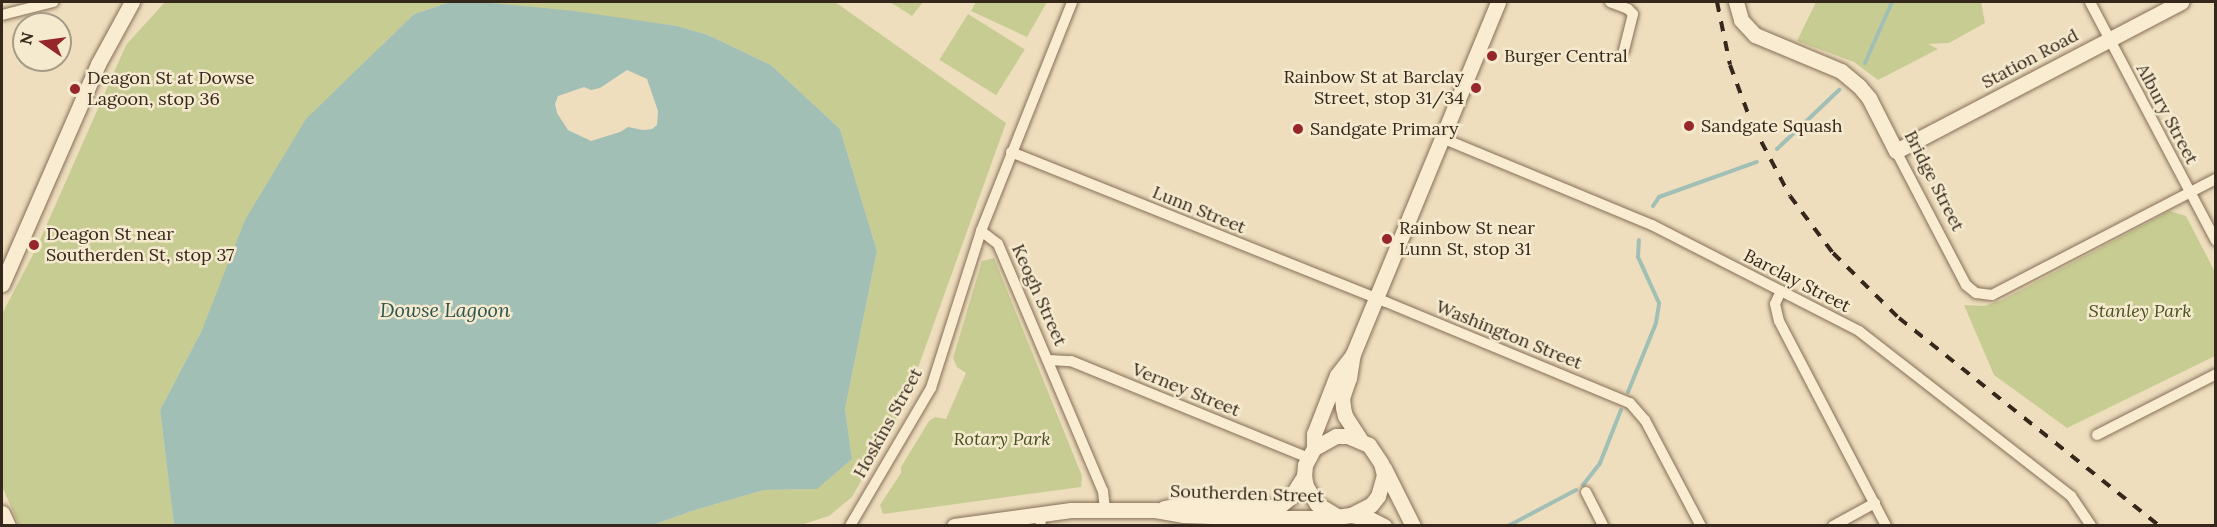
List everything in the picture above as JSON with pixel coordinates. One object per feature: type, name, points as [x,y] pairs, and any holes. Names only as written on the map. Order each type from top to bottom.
[{"type":"main road","points":[[1413,525],[1383,466],[1369,445],[1360,439],[1345,416],[1342,398],[1349,378],[1353,354],[1498,2]]},
{"type":"main road","name":"Bridge Street","points":[[1736,2],[1742,20],[1755,35],[1841,71],[1859,86],[1869,98],[1896,151]]},
{"type":"main road","name":"Station Road","points":[[1896,151],[2181,2]]},
{"type":"main road","points":[[2,284],[127,3]]},
{"type":"main road","points":[[1353,354],[1337,375],[1314,434],[1312,453],[1304,476],[1306,486],[1317,504],[1344,516],[1370,519],[1384,525]]},
{"type":"main road","points":[[1312,453],[1336,436],[1360,439]]},
{"type":"main road","points":[[1344,516],[1362,512],[1378,496],[1383,485],[1383,466]]},
{"type":"main road","name":"Southerden Street","points":[[1266,517],[1284,503],[1304,476]]},
{"type":"main road","name":"Southerden Street","points":[[954,525],[1040,519],[1105,510],[1155,510],[1184,504],[1266,517],[1344,516]]},
{"type":"main road","points":[[2,513],[8,525]]},
{"type":"street","points":[[2,15],[53,2]]},
{"type":"street","points":[[981,231],[1072,2]]},
{"type":"street","points":[[1610,2],[1628,9],[1633,14],[1624,51]]},
{"type":"street","name":"Albury Street","points":[[2090,2],[2216,241]]},
{"type":"street","name":"Barclay Street","points":[[1442,138],[1652,225],[1859,331],[2071,496],[2091,525]]},
{"type":"street","name":"Bridge Street","points":[[1896,151],[1966,285],[1976,293],[1992,294],[2190,192]]},
{"type":"street","name":"Lunn Street","points":[[1011,152],[1376,298]]},
{"type":"street","points":[[2190,192],[2216,179]]},
{"type":"street","name":"Keogh Street","points":[[981,231],[998,244],[1103,491],[1105,510]]},
{"type":"street","name":"Hoskins Street","points":[[850,525],[931,388],[981,231]]},
{"type":"street","points":[[1781,291],[1775,304],[1775,313],[1886,525]]},
{"type":"street","name":"Washington Street","points":[[1376,298],[1630,403],[1645,420],[1701,525]]},
{"type":"street","name":"Verney Street","points":[[1049,360],[1071,361],[1312,453]]},
{"type":"street","points":[[2097,435],[2216,374]]},
{"type":"street","points":[[1586,492],[1603,525]]},
{"type":"street","points":[[1833,525],[1875,503]]},
{"type":"green space","points":[[165,2],[450,2],[414,14],[382,45],[202,330],[160,410],[174,525],[19,525],[2,486],[2,314],[36,249],[126,45]]},
{"type":"green space","points":[[481,2],[835,2],[1006,123],[906,401],[852,497],[829,516],[800,525],[653,525],[764,490],[816,489],[852,459],[845,409],[877,251],[840,129],[771,65],[708,35],[677,26]]},
{"type":"green space","points":[[890,2],[923,2],[912,16]]},
{"type":"green space","points":[[976,2],[1047,2],[1027,37],[971,11]]},
{"type":"green space","points":[[1816,2],[1981,2],[1985,23],[1949,43],[1928,44],[1938,49],[1878,80],[1854,62],[1797,41]]},
{"type":"green space","points":[[968,14],[1025,50],[996,95],[939,60]]},
{"type":"green space","name":"Stanley Park","points":[[2170,211],[2186,216],[2215,272],[2215,356],[2067,428],[1994,375],[1964,305],[1984,306],[2002,300]]},
{"type":"green space","name":"Rotary Park","points":[[994,258],[1082,476],[1081,487],[883,514],[880,505],[901,473],[901,467],[929,421],[935,417],[946,419],[966,373],[957,367],[953,358],[982,261]]},
{"type":"water","name":"Dowse Lagoon","points":[[450,2],[481,2],[574,11],[677,26],[708,35],[771,65],[840,129],[877,251],[845,409],[852,459],[817,489],[764,490],[653,525],[174,525],[160,410],[202,330],[245,220],[306,119],[414,14]],"holes":[[[627,70],[647,79],[658,111],[657,125],[652,129],[628,127],[620,132],[591,141],[568,130],[557,113],[555,104],[558,96],[584,87],[591,90],[600,88]]]},
{"type":"waterway","points":[[1865,63],[1892,2]]},
{"type":"waterway","points":[[1777,149],[1839,90]]},
{"type":"waterway","points":[[1653,206],[1659,197],[1757,162]]},
{"type":"waterway","points":[[1628,392],[1656,323],[1659,303],[1638,257],[1639,240]]},
{"type":"waterway","points":[[1583,485],[1600,463],[1621,410]]},
{"type":"waterway","points":[[1508,526],[1576,490]]},
{"type":"railway","points":[[1717,2],[1730,65],[1752,124],[1790,196],[1833,253],[1899,318],[2160,526]]},
{"type":"place","name":"Burger Central","points":[[1492,56]]},
{"type":"place","name":"Rainbow St at Barclay Street, stop 31/34","points":[[1476,88]]},
{"type":"place","name":"Deagon St at Dowse Lagoon, stop 36","points":[[75,89]]},
{"type":"place","name":"Sandgate Squash","points":[[1689,126]]},
{"type":"place","name":"Sandgate Primary","points":[[1298,129]]},
{"type":"place","name":"Rainbow St near Lunn St, stop 31","points":[[1387,239]]},
{"type":"place","name":"Deagon St near Southerden St, stop 37","points":[[34,245]]}]
